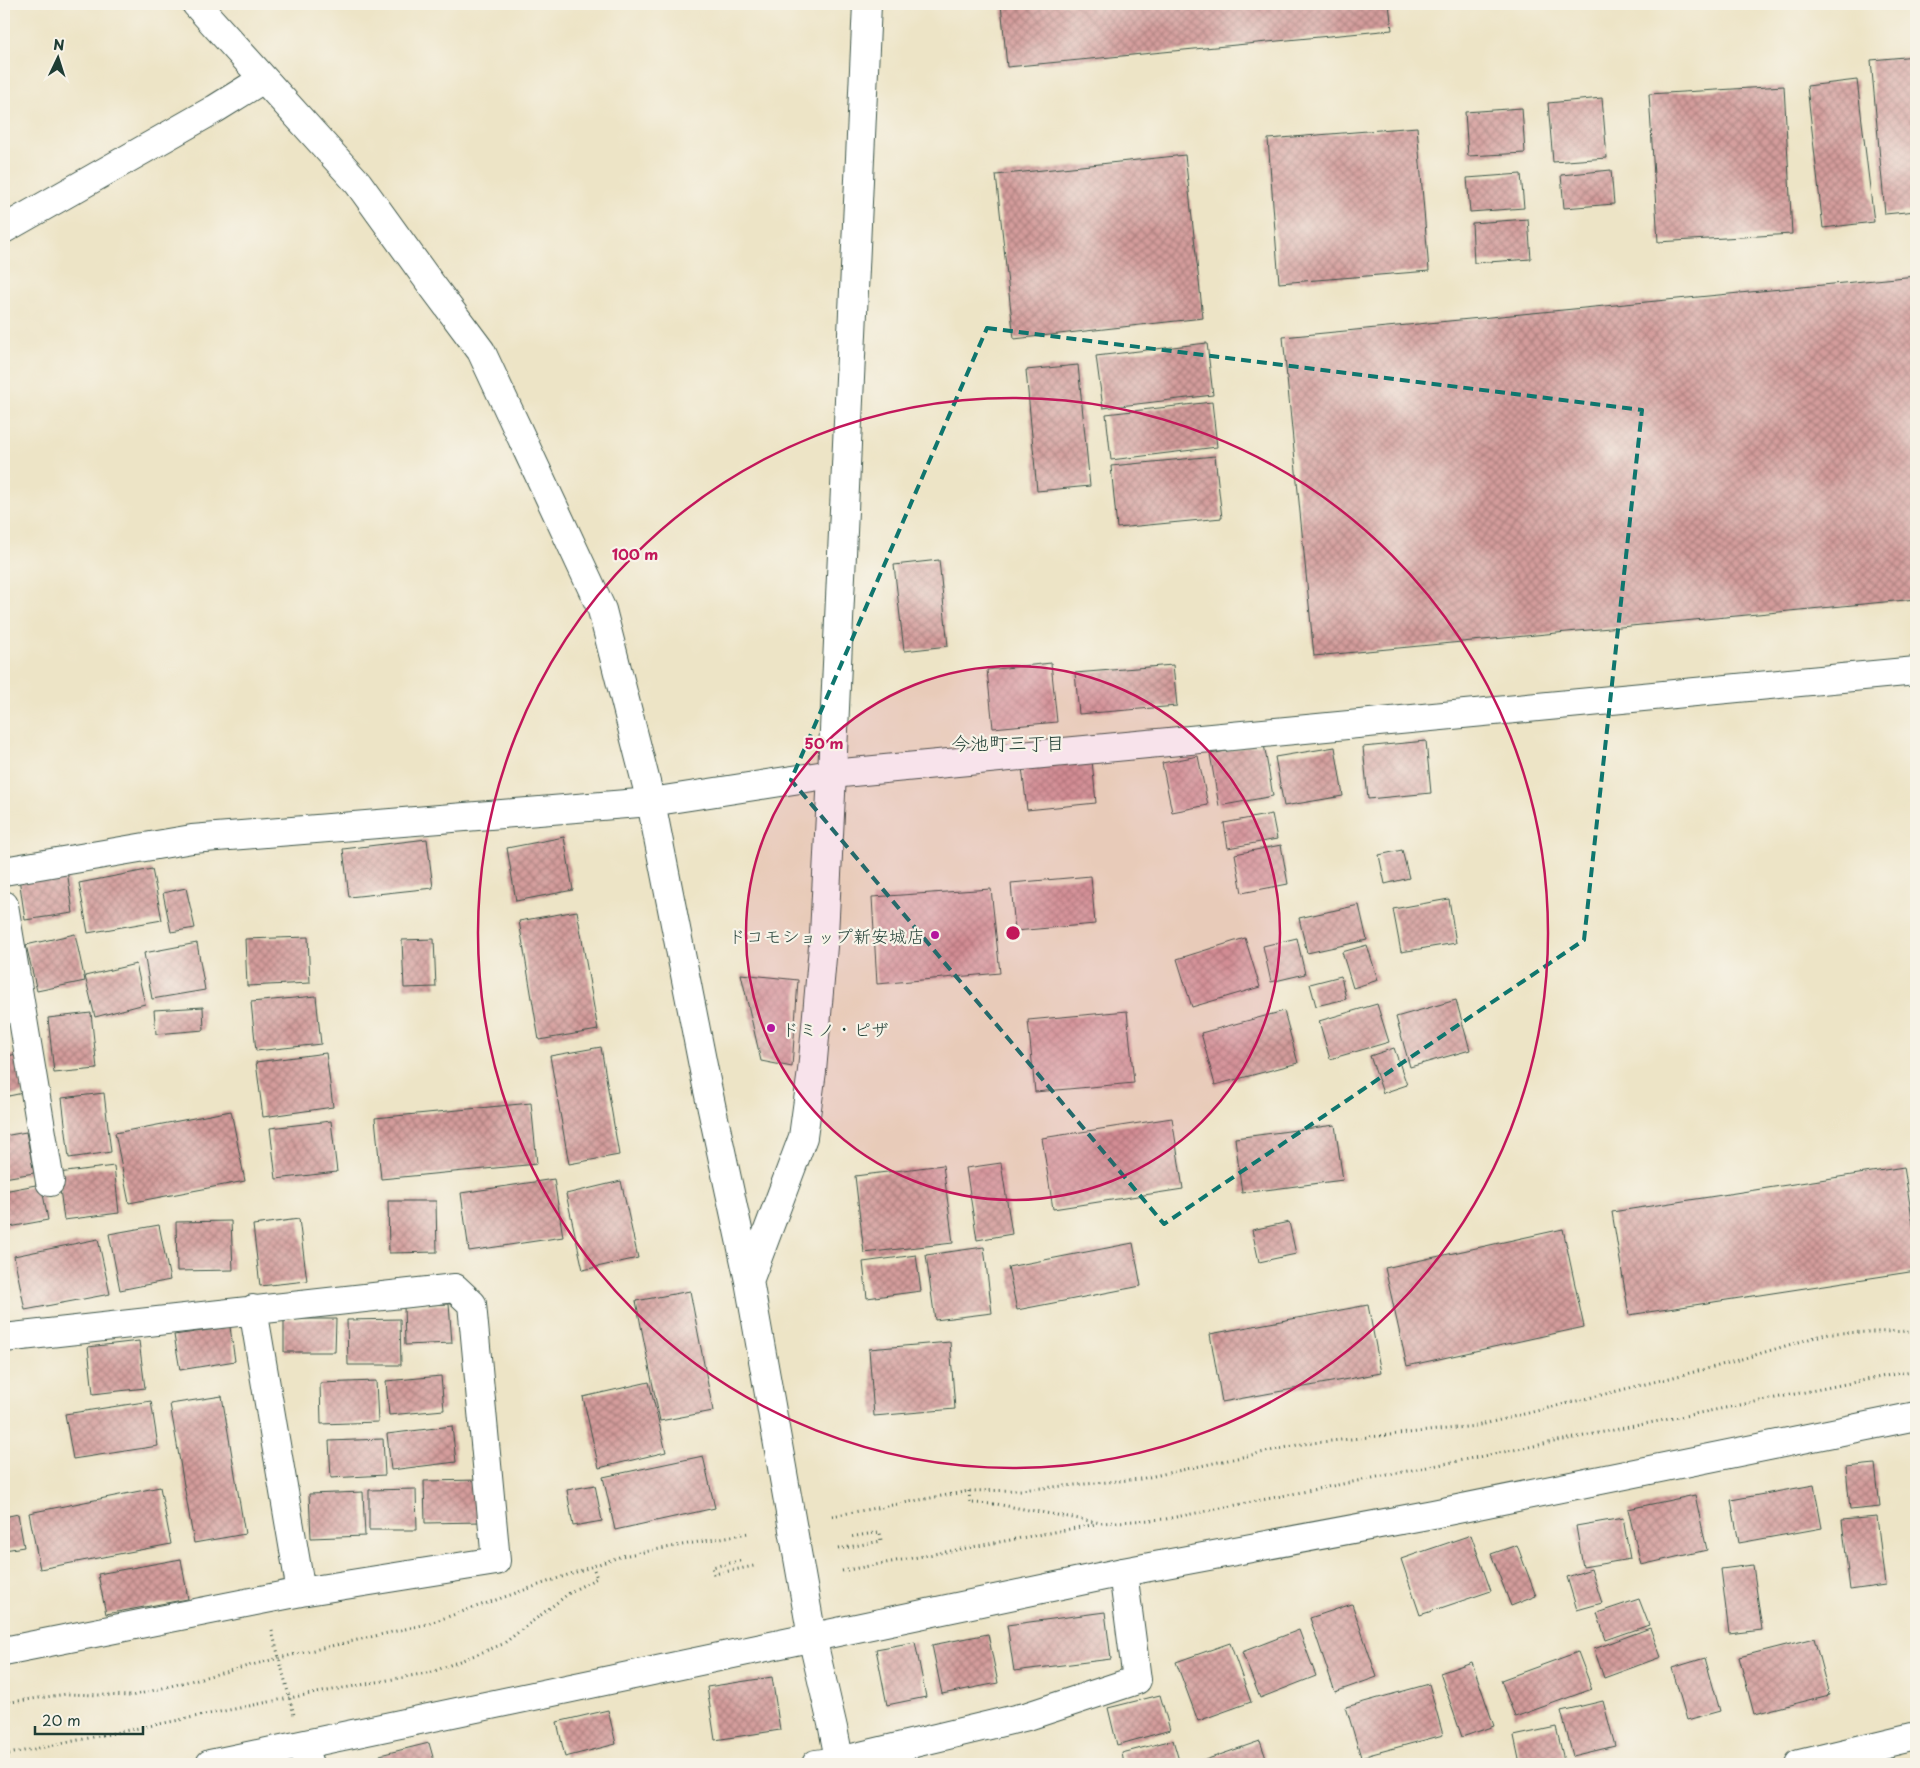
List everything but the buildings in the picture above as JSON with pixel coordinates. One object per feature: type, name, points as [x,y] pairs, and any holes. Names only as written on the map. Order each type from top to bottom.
[{"type":"street","points":[[196,4],[358,184],[481,351],[602,610],[651,802],[707,1086],[749,1281],[812,1637],[833,1728],[832,1763],[1028,1716],[1137,1680],[1123,1572]]},
{"type":"street","points":[[749,1281],[803,1137],[812,1071],[823,945],[832,774],[867,4]]},
{"type":"street","points":[[4,229],[216,109],[264,79]]},
{"type":"street","points":[[4,871],[192,839],[651,802],[832,774],[1916,671]]},
{"type":"street","points":[[4,905],[50,1182]]},
{"type":"street","points":[[4,1338],[456,1288],[472,1304],[496,1561],[301,1592],[4,1650]]},
{"type":"street","points":[[253,1309],[301,1592]]},
{"type":"street","points":[[210,1764],[305,1755],[812,1637],[1123,1572],[1442,1512],[1916,1416]]},
{"type":"street","points":[[1799,1764],[1916,1736]]},
{"type":"path","points":[[832,1516],[969,1491],[1020,1490],[1140,1479],[1302,1444],[1476,1426],[1718,1366],[1828,1333],[1916,1331]]},
{"type":"path","points":[[842,1571],[1101,1523],[1166,1519],[1916,1370]]},
{"type":"path","points":[[969,1491],[970,1503],[996,1504],[1101,1523]]},
{"type":"path","points":[[838,1549],[882,1541],[880,1532],[850,1538]]},
{"type":"path","points":[[4,1703],[67,1694],[132,1696],[279,1658],[426,1624],[622,1556],[748,1533]]},
{"type":"path","points":[[740,1561],[712,1566],[714,1574],[754,1566]]},
{"type":"path","points":[[4,1754],[432,1672],[503,1644],[572,1591],[597,1578],[592,1566]]},
{"type":"path","points":[[263,1599],[305,1755]]},
{"type":"highlighted area","points":[[987,328],[1642,410],[1584,940],[1164,1224],[791,780]]},
{"type":"place","name":"ドコモショップ新安城店","points":[[935,935]]},
{"type":"place","name":"ドミノ・ピザ","points":[[771,1028]]},
{"type":"district","name":"今池町三丁目","points":[[1008,742]]}]
